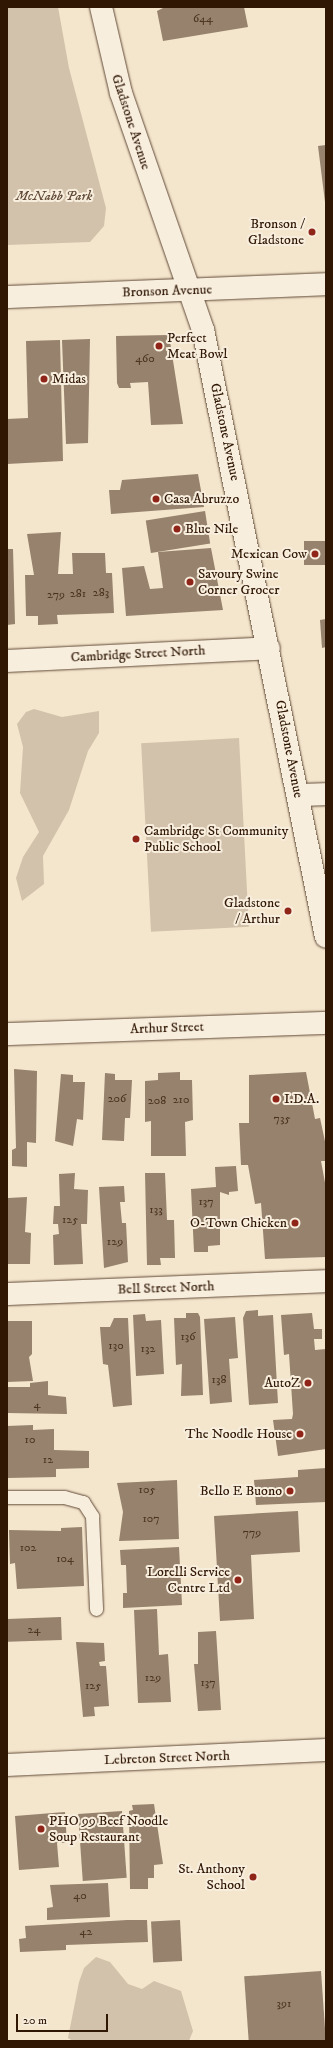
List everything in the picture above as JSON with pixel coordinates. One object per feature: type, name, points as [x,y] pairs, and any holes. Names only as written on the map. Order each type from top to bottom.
[{"type":"main road","name":"Gladstone Avenue","points":[[101,7],[121,93],[191,289],[229,446],[326,937]]},
{"type":"main road","name":"Bronson Avenue","points":[[7,297],[326,284]]},
{"type":"main road","name":"Cambridge Street North","points":[[7,661],[269,648]]},
{"type":"main road","points":[[298,795],[326,794]]},
{"type":"main road","name":"Arthur Street","points":[[7,1034],[326,1023]]},
{"type":"main road","name":"Bell Street North","points":[[7,1294],[326,1282]]},
{"type":"main road","name":"Lebreton Street North","points":[[7,1765],[326,1750]]},
{"type":"lane","points":[[7,1497],[64,1497],[83,1502],[92,1516],[96,1609]]},
{"type":"green space","name":"McNabb Park","points":[[7,7],[58,7],[69,68],[106,208],[104,226],[90,242],[7,245]]},
{"type":"green space","points":[[34,709],[62,717],[99,711],[99,733],[88,751],[69,810],[43,856],[44,884],[22,901],[16,878],[23,857],[39,832],[20,793],[23,747],[17,724],[26,712]]},
{"type":"green space","points":[[239,738],[249,927],[151,932],[141,743]]},
{"type":"green space","points":[[96,1957],[110,1962],[128,1984],[142,1989],[154,1981],[181,1991],[193,2031],[189,2041],[73,2041],[68,2038],[79,1982],[84,1968]]},
{"type":"building","points":[[165,7],[244,7],[248,27],[163,41],[157,11]]},
{"type":"building","points":[[326,145],[326,201],[325,202],[318,146]]},
{"type":"building","points":[[169,335],[183,424],[151,425],[148,382],[130,383],[131,388],[119,388],[117,383],[116,336]]},
{"type":"building","points":[[90,339],[88,443],[66,444],[62,340]]},
{"type":"building","name":"Midas","points":[[60,340],[63,461],[7,464],[7,419],[28,418],[26,341]]},
{"type":"building","name":"Casa Abruzzo","points":[[198,474],[204,507],[111,514],[109,490],[120,490],[122,480]]},
{"type":"building","name":"Blue Nile","points":[[205,511],[210,544],[151,553],[146,520]]},
{"type":"building","points":[[61,532],[58,574],[73,574],[72,553],[105,553],[106,573],[112,573],[114,613],[57,615],[58,624],[38,625],[38,616],[26,616],[25,575],[34,575],[27,534]]},
{"type":"building","name":"Mexican Cow","points":[[304,541],[326,541],[326,565],[304,565]]},
{"type":"building","name":"Savoury Swine Corner Grocer","points":[[211,548],[223,610],[126,616],[122,568],[144,566],[150,589],[163,588],[158,552]]},
{"type":"building","points":[[7,549],[13,549],[15,624],[7,625]]},
{"type":"building","points":[[326,619],[326,647],[322,648],[320,620]]},
{"type":"building","points":[[14,1069],[37,1071],[36,1143],[27,1142],[27,1167],[12,1166],[12,1150],[16,1148]]},
{"type":"building","points":[[180,1072],[180,1080],[192,1080],[193,1120],[185,1122],[186,1156],[151,1156],[151,1121],[145,1122],[145,1081],[158,1080],[158,1073]]},
{"type":"building","points":[[306,1072],[315,1119],[320,1118],[326,1146],[326,1161],[321,1161],[326,1188],[326,1257],[265,1259],[261,1203],[255,1204],[248,1165],[241,1165],[239,1123],[249,1123],[249,1075]]},
{"type":"building","points":[[105,1073],[115,1074],[115,1080],[132,1080],[130,1118],[125,1118],[124,1141],[102,1140]]},
{"type":"building","points":[[61,1074],[73,1075],[73,1082],[85,1082],[83,1120],[77,1119],[73,1146],[55,1141]]},
{"type":"building","points":[[236,1166],[238,1191],[229,1192],[229,1195],[220,1192],[220,1245],[208,1246],[208,1252],[194,1252],[191,1189],[216,1187],[215,1167]]},
{"type":"building","points":[[75,1173],[74,1189],[88,1190],[87,1224],[81,1224],[83,1264],[54,1265],[53,1235],[59,1234],[58,1224],[53,1224],[54,1206],[60,1206],[59,1174]]},
{"type":"building","points":[[145,1173],[165,1173],[167,1220],[174,1220],[175,1258],[160,1258],[161,1265],[147,1265]]},
{"type":"building","points":[[124,1186],[125,1202],[120,1202],[122,1223],[126,1223],[128,1262],[104,1268],[99,1187]]},
{"type":"building","points":[[27,1197],[25,1232],[31,1233],[30,1264],[8,1264],[8,1198]]},
{"type":"building","points":[[258,1310],[258,1316],[273,1315],[278,1403],[249,1405],[243,1318],[246,1311]]},
{"type":"building","points":[[186,1313],[198,1313],[200,1317],[203,1395],[181,1396],[182,1364],[176,1365],[174,1318],[186,1318]]},
{"type":"building","name":"AutoZ","points":[[312,1313],[314,1329],[322,1329],[322,1339],[314,1339],[315,1350],[326,1349],[326,1449],[278,1456],[273,1420],[292,1419],[293,1414],[289,1354],[284,1355],[281,1315]]},
{"type":"building","points":[[145,1314],[146,1321],[161,1320],[164,1374],[136,1376],[133,1315]]},
{"type":"building","points":[[235,1317],[238,1358],[229,1359],[232,1402],[210,1404],[204,1319]]},
{"type":"building","points":[[114,1318],[128,1318],[132,1405],[113,1407],[108,1365],[103,1364],[100,1327],[110,1327]]},
{"type":"building","points":[[7,1321],[32,1321],[32,1354],[29,1357],[33,1381],[7,1382]]},
{"type":"building","points":[[48,1381],[48,1395],[66,1397],[67,1414],[7,1413],[7,1387],[30,1387],[30,1383]]},
{"type":"building","points":[[33,1425],[33,1430],[54,1429],[54,1450],[89,1451],[89,1468],[56,1469],[56,1477],[7,1478],[7,1426]]},
{"type":"building","name":"Bello E Buono","points":[[326,1468],[326,1502],[256,1505],[254,1480],[298,1477],[298,1470]]},
{"type":"building","points":[[177,1480],[179,1539],[119,1541],[123,1512],[117,1483]]},
{"type":"building","points":[[298,1511],[300,1552],[251,1555],[254,1619],[220,1621],[214,1516]]},
{"type":"building","points":[[82,1527],[84,1586],[17,1589],[15,1563],[10,1564],[9,1530],[61,1531],[61,1528]]},
{"type":"building","points":[[179,1547],[182,1605],[123,1608],[123,1593],[127,1593],[126,1565],[121,1565],[120,1550]]},
{"type":"building","points":[[157,1609],[159,1655],[168,1654],[171,1702],[138,1703],[134,1610]]},
{"type":"building","points":[[61,1617],[62,1640],[8,1642],[7,1619]]},
{"type":"building","points":[[216,1631],[221,1710],[198,1711],[194,1664],[198,1664],[198,1632]]},
{"type":"building","points":[[76,1642],[104,1643],[105,1661],[99,1662],[100,1666],[106,1666],[109,1706],[94,1707],[95,1716],[83,1717]]},
{"type":"building","points":[[154,1804],[163,1864],[154,1865],[154,1878],[148,1878],[148,1889],[130,1889],[129,1811],[133,1810],[132,1805]]},
{"type":"building","points":[[122,1811],[127,1878],[83,1881],[78,1814]]},
{"type":"building","name":"PHO 99 Beef Noodle Soup Restaurant","points":[[65,1812],[67,1843],[57,1843],[59,1867],[19,1870],[15,1816]]},
{"type":"building","points":[[108,1883],[110,1917],[47,1920],[47,1908],[53,1907],[50,1885]]},
{"type":"building","points":[[147,1920],[148,1942],[66,1945],[66,1950],[20,1952],[19,1939],[26,1938],[25,1926]]},
{"type":"building","points":[[180,1920],[182,1961],[153,1962],[151,1922]]},
{"type":"building","points":[[321,1971],[326,2041],[249,2041],[244,1976]]},
{"type":"place","name":"Bronson / Gladstone","points":[[312,232]]},
{"type":"place","name":"Perfect Meat Bowl","points":[[159,346]]},
{"type":"place","name":"Midas","points":[[44,379]]},
{"type":"place","name":"Casa Abruzzo","points":[[156,499]]},
{"type":"place","name":"Blue Nile","points":[[177,529]]},
{"type":"place","name":"Mexican Cow","points":[[315,554]]},
{"type":"place","name":"Savoury Swine Corner Grocer","points":[[190,582]]},
{"type":"place","name":"Cambridge St Community Public School","points":[[136,839]]},
{"type":"place","name":"Gladstone / Arthur","points":[[288,911]]},
{"type":"place","name":"I.D.A.","points":[[276,1099]]},
{"type":"place","name":"O-Town Chicken","points":[[295,1223]]},
{"type":"place","name":"AutoZ","points":[[308,1383]]},
{"type":"place","name":"The Noodle House","points":[[300,1434]]},
{"type":"place","name":"Bello E Buono","points":[[290,1491]]},
{"type":"place","name":"Lorelli Service Centre Ltd","points":[[238,1580]]},
{"type":"place","name":"PHO 99 Beef Noodle Soup Restaurant","points":[[41,1829]]},
{"type":"place","name":"St. Anthony School","points":[[253,1877]]}]
